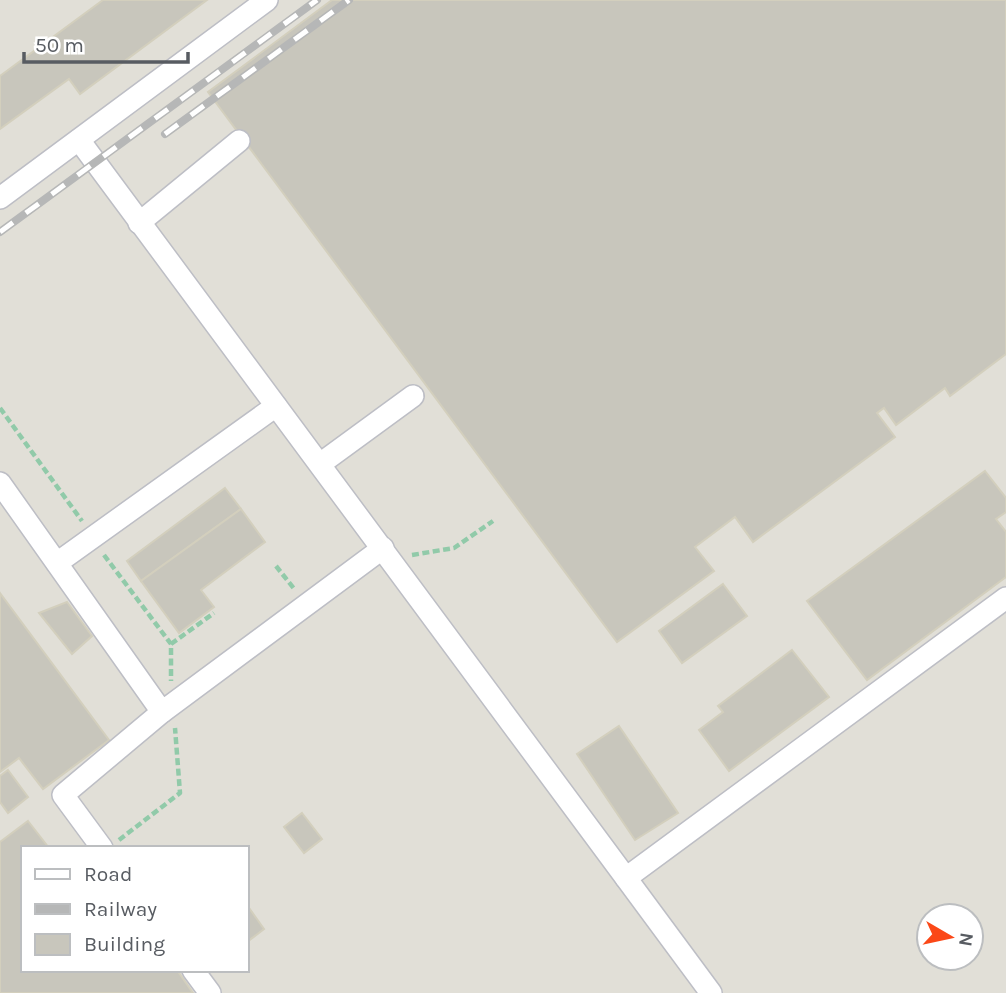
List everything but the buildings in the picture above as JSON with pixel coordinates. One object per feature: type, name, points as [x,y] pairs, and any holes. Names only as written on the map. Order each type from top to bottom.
[{"type":"lane","points":[[0,198],[267,0]]},
{"type":"lane","points":[[79,140],[711,993]]},
{"type":"lane","points":[[139,223],[239,141]]},
{"type":"lane","points":[[320,464],[413,396]]},
{"type":"lane","points":[[57,563],[276,406]]},
{"type":"lane","points":[[0,483],[162,712]]},
{"type":"lane","points":[[101,846],[63,795],[162,712],[388,554]]},
{"type":"lane","points":[[626,878],[1006,598]]},
{"type":"lane","points":[[194,972],[210,993]]},
{"type":"path","points":[[388,554],[400,556],[454,548],[493,521]]},
{"type":"path","points":[[170,643],[214,613]]},
{"type":"path","points":[[164,737],[186,721]]},
{"type":"shaded area","points":[[0,0],[1006,0],[1006,993],[0,993]]},
{"type":"railway","points":[[0,232],[317,0]]},
{"type":"railway","points":[[165,134],[349,0]]}]
